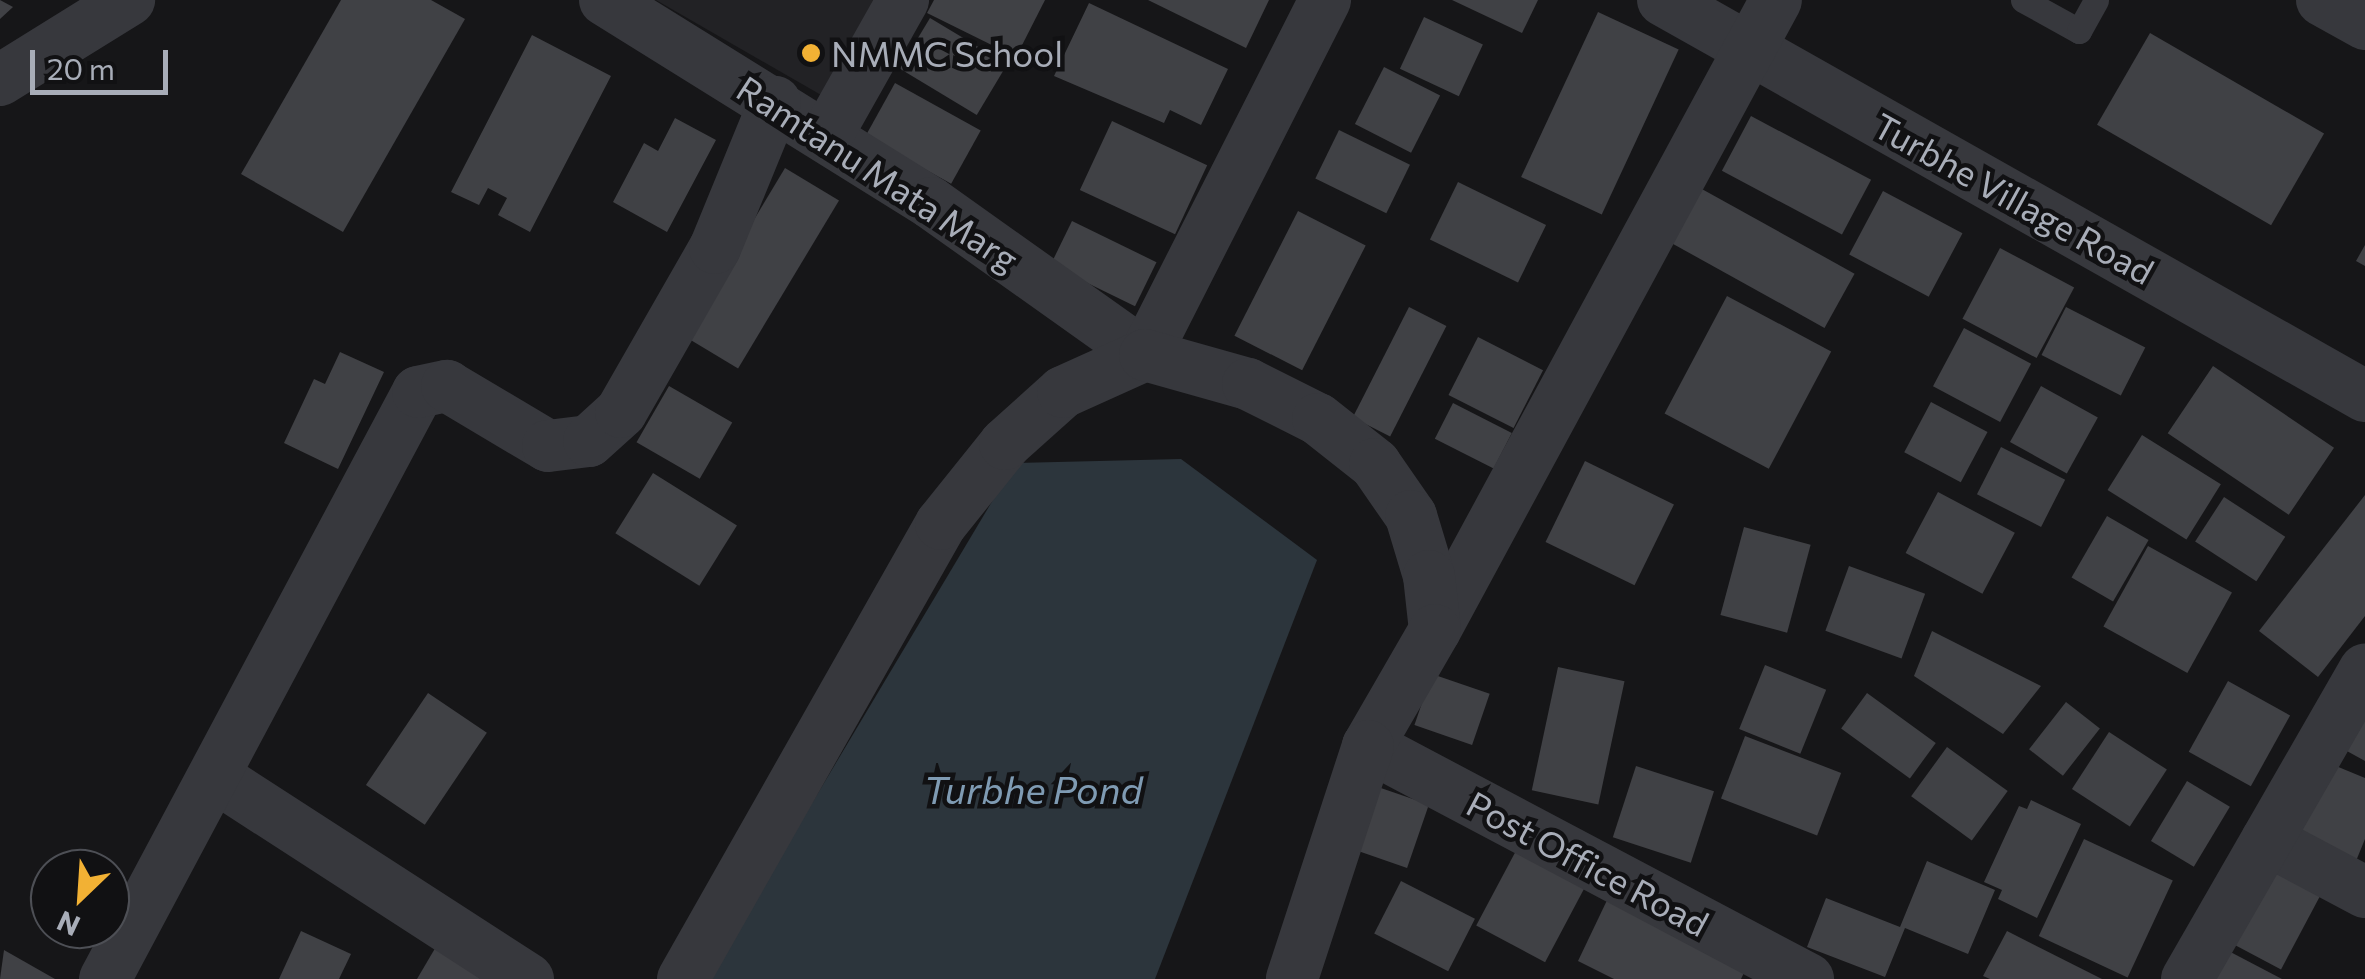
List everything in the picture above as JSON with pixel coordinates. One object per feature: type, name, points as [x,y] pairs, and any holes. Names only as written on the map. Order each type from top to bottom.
[{"type":"street","points":[[0,80],[129,0]]},
{"type":"street","name":"Ramtanu Mata Marg","points":[[605,0],[826,136],[1145,355],[1248,384],[1318,419],[1375,464],[1411,516],[1429,576],[1435,630]]},
{"type":"street","points":[[826,136],[902,0]]},
{"type":"street","points":[[682,979],[941,524],[1005,444],[1063,392],[1145,355],[1325,0]]},
{"type":"street","name":"Turbhe Village Road","points":[[1663,0],[2365,396]]},
{"type":"street","points":[[1292,979],[1368,746],[1435,630],[1776,0]]},
{"type":"street","points":[[2322,0],[2365,24]]},
{"type":"street","points":[[105,979],[418,392],[447,386],[548,446],[589,441],[621,412],[714,248],[774,102]]},
{"type":"street","points":[[2188,979],[2365,669]]},
{"type":"street","name":"Post Office Road","points":[[1368,746],[1779,972]]},
{"type":"street","points":[[214,776],[528,979]]},
{"type":"street","points":[[2267,840],[2365,892]]},
{"type":"lane","points":[[2024,0],[2079,31],[2096,0]]},
{"type":"shaded area","name":"NMMC School","points":[[656,0],[903,0],[842,107]]},
{"type":"water","name":"Turbhe Pond","points":[[1181,459],[1317,560],[1155,979],[707,979],[1015,463]]},
{"type":"building","points":[[0,0],[13,7],[0,19]]},
{"type":"building","points":[[341,0],[431,0],[465,19],[343,232],[241,174]]},
{"type":"building","points":[[934,0],[1045,0],[1016,57],[927,13]]},
{"type":"building","points":[[1148,0],[1269,0],[1246,48]]},
{"type":"building","points":[[1452,0],[1538,0],[1522,33]]},
{"type":"building","points":[[1089,3],[1228,69],[1201,125],[1170,110],[1164,123],[1054,76]]},
{"type":"building","points":[[1598,12],[1679,50],[1602,215],[1521,177]]},
{"type":"building","points":[[1424,17],[1483,44],[1459,96],[1400,69]]},
{"type":"building","points":[[930,18],[1007,64],[977,115],[900,69]]},
{"type":"building","points":[[2150,33],[2324,134],[2271,225],[2097,125]]},
{"type":"building","points":[[532,35],[611,76],[530,232],[498,215],[507,198],[488,188],[479,205],[451,192]]},
{"type":"building","points":[[1384,67],[1440,96],[1411,153],[1355,124]]},
{"type":"building","points":[[895,83],[981,131],[951,184],[865,136]]},
{"type":"building","points":[[1751,116],[1871,180],[1842,235],[1722,171]]},
{"type":"building","points":[[675,118],[716,140],[667,232],[613,202],[644,143],[658,151]]},
{"type":"building","points":[[1112,121],[1207,165],[1175,234],[1080,190]]},
{"type":"building","points":[[1339,130],[1410,165],[1386,213],[1315,179]]},
{"type":"building","points":[[785,168],[839,200],[738,368],[684,336]]},
{"type":"building","points":[[1458,182],[1546,225],[1518,282],[1430,240]]},
{"type":"building","points":[[1691,183],[1855,274],[1824,328],[1661,237]]},
{"type":"building","points":[[1883,191],[1962,233],[1929,297],[1849,255]]},
{"type":"building","points":[[1298,211],[1366,246],[1302,370],[1234,336]]},
{"type":"building","points":[[1072,221],[1156,262],[1135,306],[1051,265]]},
{"type":"building","points":[[2365,245],[2365,266],[2356,261]]},
{"type":"building","points":[[2000,248],[2074,287],[2037,358],[1962,319]]},
{"type":"building","points":[[1727,296],[1831,351],[1769,469],[1665,413]]},
{"type":"building","points":[[1409,307],[1446,326],[1390,437],[1353,417]]},
{"type":"building","points":[[2066,307],[2145,347],[2121,396],[2041,355]]},
{"type":"building","points":[[1964,328],[2031,364],[2000,422],[1933,386]]},
{"type":"building","points":[[1478,337],[1543,370],[1514,428],[1448,395]]},
{"type":"building","points":[[340,352],[384,372],[338,469],[284,443],[314,379],[325,384]]},
{"type":"building","points":[[2213,366],[2334,448],[2289,515],[2168,433]]},
{"type":"building","points":[[669,386],[732,422],[700,479],[636,442]]},
{"type":"building","points":[[2041,386],[2098,418],[2067,473],[2010,442]]},
{"type":"building","points":[[1931,402],[1988,432],[1961,482],[1904,452]]},
{"type":"building","points":[[1453,403],[1512,433],[1494,469],[1435,439]]},
{"type":"building","points":[[2142,435],[2221,484],[2186,539],[2108,490]]},
{"type":"building","points":[[2001,447],[2065,480],[2041,527],[1977,494]]},
{"type":"building","points":[[1585,461],[1674,504],[1635,585],[1546,542]]},
{"type":"building","points":[[653,473],[737,525],[699,586],[615,533]]},
{"type":"building","points":[[1938,492],[2015,533],[1982,594],[1906,553]]},
{"type":"building","points":[[2365,495],[2365,616],[2318,677],[2259,631]]},
{"type":"building","points":[[2224,497],[2285,537],[2256,581],[2195,541]]},
{"type":"building","points":[[2107,516],[2149,540],[2113,601],[2072,577]]},
{"type":"building","points":[[1744,527],[1811,545],[1787,633],[1720,615]]},
{"type":"building","points":[[2148,546],[2232,593],[2187,673],[2103,626]]},
{"type":"building","points":[[1849,566],[1925,594],[1902,659],[1825,631]]},
{"type":"building","points":[[1932,631],[2041,686],[2003,734],[1914,676]]},
{"type":"building","points":[[1765,665],[1826,690],[1800,754],[1739,729]]},
{"type":"building","points":[[1558,667],[1625,681],[1598,804],[1532,790]]},
{"type":"building","points":[[1432,674],[1490,694],[1472,745],[1414,725]]},
{"type":"building","points":[[2228,681],[2290,715],[2251,786],[2189,752]]},
{"type":"building","points":[[428,693],[487,733],[425,825],[366,785]]},
{"type":"building","points":[[1867,693],[1936,743],[1910,779],[1841,729]]},
{"type":"building","points":[[2365,694],[2365,761],[2327,740]]},
{"type":"building","points":[[2066,702],[2100,728],[2063,776],[2029,749]]},
{"type":"building","points":[[2109,732],[2167,770],[2130,827],[2072,789]]},
{"type":"building","points":[[1745,736],[1841,773],[1817,835],[1721,799]]},
{"type":"building","points":[[1947,747],[2008,791],[1972,840],[1911,796]]},
{"type":"building","points":[[2319,759],[2365,778],[2365,839],[2356,861],[2288,832]]},
{"type":"building","points":[[1636,766],[1714,791],[1691,863],[1613,837]]},
{"type":"building","points":[[2187,781],[2230,807],[2194,867],[2151,841]]},
{"type":"building","points":[[1375,786],[1429,805],[1407,868],[1353,849]]},
{"type":"building","points":[[2031,800],[2081,824],[2037,918],[1998,899],[2002,890],[1984,882],[2019,806],[2027,809]]},
{"type":"building","points":[[2084,839],[2173,880],[2128,977],[2039,936]]},
{"type":"building","points":[[1518,847],[1587,884],[1545,962],[1476,926]]},
{"type":"building","points":[[2263,850],[2327,884],[2281,969],[2217,936]]},
{"type":"building","points":[[1927,861],[1995,890],[1968,954],[1905,928],[1885,977],[1807,947],[1826,898],[1900,927]]},
{"type":"building","points":[[1401,881],[1475,919],[1448,971],[1374,934]]},
{"type":"building","points":[[1610,894],[1749,962],[1741,979],[1614,979],[1578,961]]},
{"type":"building","points":[[301,931],[351,954],[339,979],[279,979]]},
{"type":"building","points":[[2007,931],[2102,979],[1983,976]]},
{"type":"building","points":[[437,945],[481,979],[417,979]]},
{"type":"building","points":[[2219,946],[2282,979],[2202,979]]},
{"type":"building","points":[[4,950],[55,979],[0,979]]},
{"type":"place","name":"NMMC School","points":[[811,53]]}]
